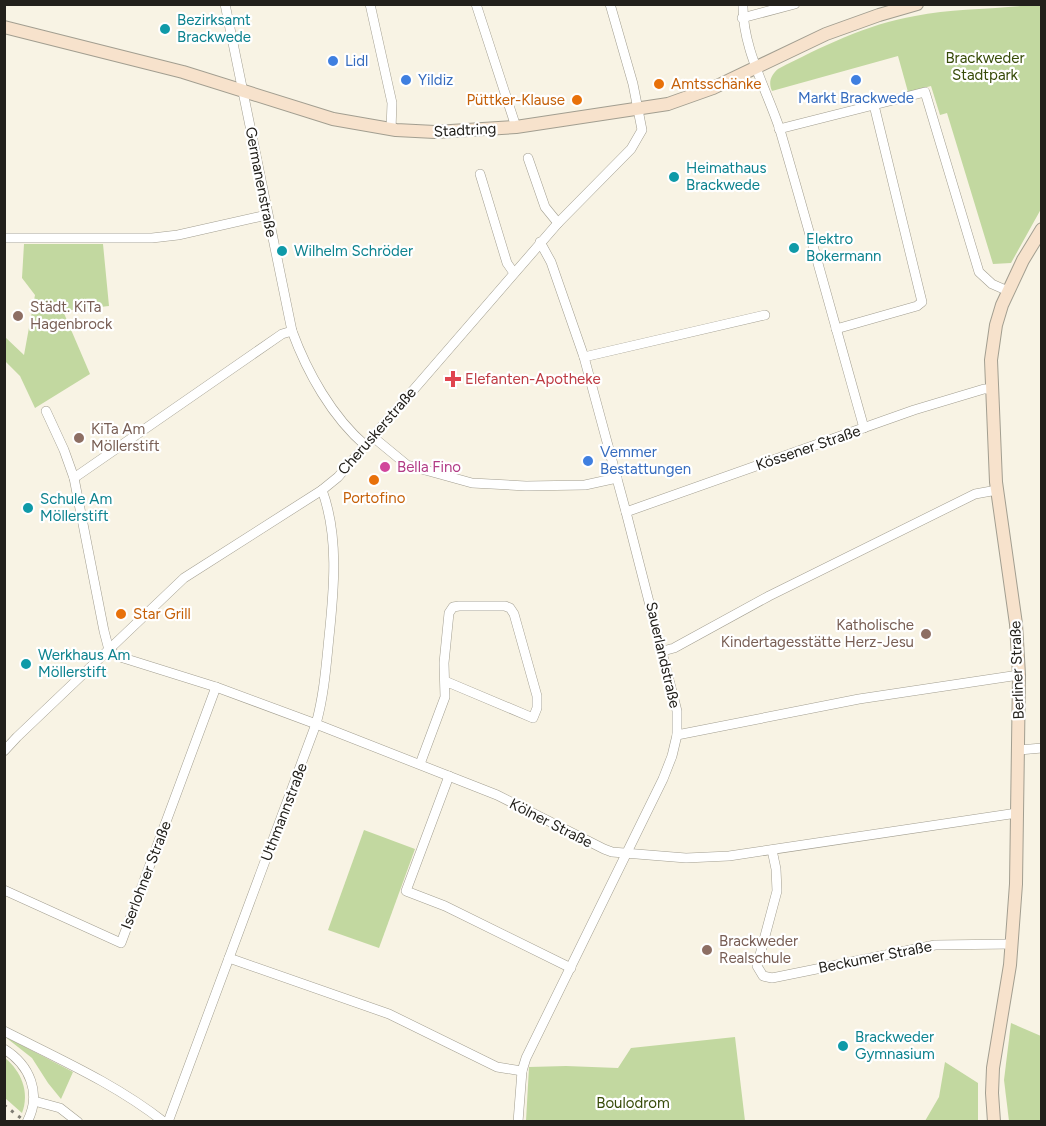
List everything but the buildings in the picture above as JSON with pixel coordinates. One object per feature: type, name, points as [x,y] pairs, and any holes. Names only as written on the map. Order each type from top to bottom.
[{"type":"street","name":"Germanenstraße","points":[[225,4],[292,332],[305,362],[329,402],[366,446]]},
{"type":"street","points":[[370,4],[392,103],[391,129]]},
{"type":"street","points":[[476,4],[516,127]]},
{"type":"street","name":"Cheruskerstraße","points":[[4,752],[17,737],[192,572],[322,490],[344,470],[540,242],[636,143],[642,130],[639,109],[610,4]]},
{"type":"street","points":[[743,4],[742,18],[756,68],[779,129],[864,428]]},
{"type":"street","points":[[742,18],[795,4]]},
{"type":"street","name":"Stadtring","points":[[4,27],[183,72],[317,115],[391,129],[435,132],[516,127],[639,109],[677,101],[713,88],[826,34],[918,4]]},
{"type":"street","points":[[779,129],[925,92],[978,272],[992,284],[1008,291]]},
{"type":"street","points":[[836,328],[917,306],[922,302],[874,105]]},
{"type":"street","points":[[528,158],[545,207],[558,222]]},
{"type":"street","points":[[480,174],[507,263],[514,273]]},
{"type":"street","points":[[4,238],[152,238],[178,235],[267,215]]},
{"type":"street","name":"Berliner Straße","points":[[994,1122],[993,1068],[1012,944],[1016,884],[1019,675],[1016,624],[997,490],[991,360],[996,325],[1008,291],[1041,229]]},
{"type":"street","name":"Sauerlandstraße","points":[[518,1122],[522,1071],[663,779],[677,735],[677,711],[663,651],[584,357],[551,262],[540,242]]},
{"type":"street","points":[[584,357],[765,315]]},
{"type":"street","points":[[74,478],[282,334],[292,332]]},
{"type":"street","name":"Kössener Straße","points":[[627,512],[914,410],[984,389],[991,389]]},
{"type":"street","points":[[46,411],[74,478],[104,631],[110,650]]},
{"type":"street","points":[[373,438],[407,465],[472,483],[526,486],[585,485],[617,478]]},
{"type":"street","name":"Uthmannstraße","points":[[166,1122],[324,698],[335,579],[327,508],[322,490]]},
{"type":"street","points":[[663,651],[674,648],[769,596],[975,494],[997,490]]},
{"type":"street","points":[[420,764],[442,707],[446,688],[445,681],[444,663],[449,613],[453,608],[505,606],[510,608],[514,614],[537,696],[537,708],[533,718],[445,681]]},
{"type":"street","name":"Kölner Straße","points":[[110,650],[117,656],[216,687],[420,764],[497,795],[595,846],[612,852],[704,858],[1017,813]]},
{"type":"street","points":[[677,735],[859,699],[1019,675]]},
{"type":"street","name":"Iserlohner Straße","points":[[4,890],[121,943],[216,687]]},
{"type":"street","points":[[1019,750],[1041,748]]},
{"type":"street","points":[[449,776],[406,891],[445,906],[571,968]]},
{"type":"street","name":"Beckumer Straße","points":[[772,850],[777,891],[757,966],[763,976],[771,978],[935,945],[1012,944]]},
{"type":"street","points":[[229,958],[389,1014],[497,1067],[522,1071]]},
{"type":"street","points":[[4,1031],[98,1078],[142,1104],[166,1122]]},
{"type":"street","points":[[4,1049],[22,1063],[30,1076],[34,1101],[27,1122]]},
{"type":"street","points":[[34,1101],[60,1108],[78,1122]]},
{"type":"green space","name":"Brackweder Stadtpark","points":[[1041,5],[1041,209],[1011,263],[993,264],[947,113],[940,115],[931,86],[908,92],[898,56],[772,91],[770,85],[778,69],[862,30],[929,13]]},
{"type":"green space","points":[[24,244],[103,244],[109,306],[63,311],[90,374],[35,408],[20,376],[5,361],[5,337],[24,355],[35,295],[22,278]]},
{"type":"green space","points":[[364,830],[415,849],[379,948],[328,930]]},
{"type":"green space","points":[[1011,1023],[1041,1036],[1041,1121],[1009,1121],[1004,1080]]},
{"type":"green space","points":[[4,1036],[73,1072],[61,1099],[32,1058]]},
{"type":"green space","name":"Boulodrom","points":[[735,1037],[745,1121],[526,1121],[529,1067],[618,1068],[631,1048]]},
{"type":"green space","points":[[5,1058],[16,1069],[23,1082],[25,1097],[22,1113],[5,1098]]},
{"type":"green space","points":[[945,1062],[978,1083],[978,1121],[925,1121],[939,1097]]},
{"type":"railway","points":[[4,1105],[26,1122]]},
{"type":"place","name":"Bezirksamt Brackwede","points":[[165,29]]},
{"type":"place","name":"Lidl","points":[[333,61]]},
{"type":"place","name":"Yildiz","points":[[406,80]]},
{"type":"place","name":"Markt Brackwede","points":[[856,80]]},
{"type":"place","name":"Amtsschänke","points":[[659,84]]},
{"type":"place","name":"Püttker-Klause","points":[[577,100]]},
{"type":"place","name":"Heimathaus Brackwede","points":[[674,177]]},
{"type":"place","name":"Elektro Bokermann","points":[[794,248]]},
{"type":"place","name":"Wilhelm Schröder","points":[[282,251]]},
{"type":"place","name":"Städt. KiTa Hagenbrock","points":[[18,316]]},
{"type":"place","name":"Elefanten-Apotheke","points":[[453,379]]},
{"type":"place","name":"KiTa Am Möllerstift","points":[[79,438]]},
{"type":"place","name":"Vemmer Bestattungen","points":[[588,461]]},
{"type":"place","name":"Bella Fino","points":[[385,467]]},
{"type":"place","name":"Portofino","points":[[374,480]]},
{"type":"place","name":"Schule Am Möllerstift","points":[[28,508]]},
{"type":"place","name":"Star Grill","points":[[121,614]]},
{"type":"place","name":"Katholische Kindertagesstätte Herz-Jesu","points":[[926,634]]},
{"type":"place","name":"Werkhaus Am Möllerstift","points":[[26,664]]},
{"type":"place","name":"Brackweder Realschule","points":[[707,950]]},
{"type":"place","name":"Brackweder Gymnasium","points":[[843,1046]]}]
